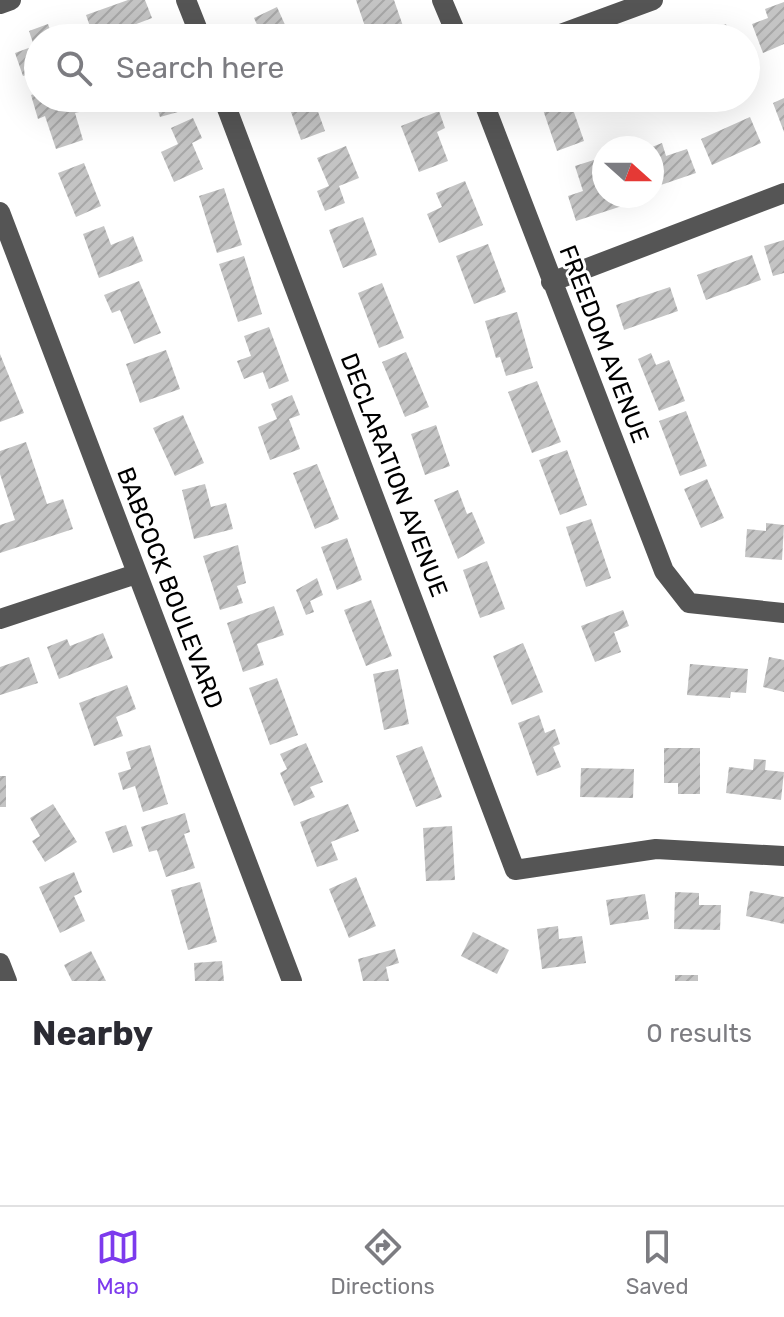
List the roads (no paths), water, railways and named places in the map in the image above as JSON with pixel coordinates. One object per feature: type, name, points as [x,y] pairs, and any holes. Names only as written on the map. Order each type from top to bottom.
[{"type":"street","points":[[0,4],[11,0]]},
{"type":"street","points":[[186,0],[195,24]]},
{"type":"street","points":[[442,0],[452,24]]},
{"type":"street","points":[[588,24],[653,0]]},
{"type":"street","name":"DECLARATION AVENUE","points":[[228,112],[515,870],[656,849],[784,856]]},
{"type":"street","name":"FREEDOM AVENUE","points":[[487,112],[664,571],[689,603],[784,613]]},
{"type":"street","points":[[551,282],[784,193]]},
{"type":"street","name":"BABCOCK BOULEVARD","points":[[0,212],[292,981]]},
{"type":"street","points":[[0,619],[136,574]]},
{"type":"street","points":[[0,963],[7,981]]}]
